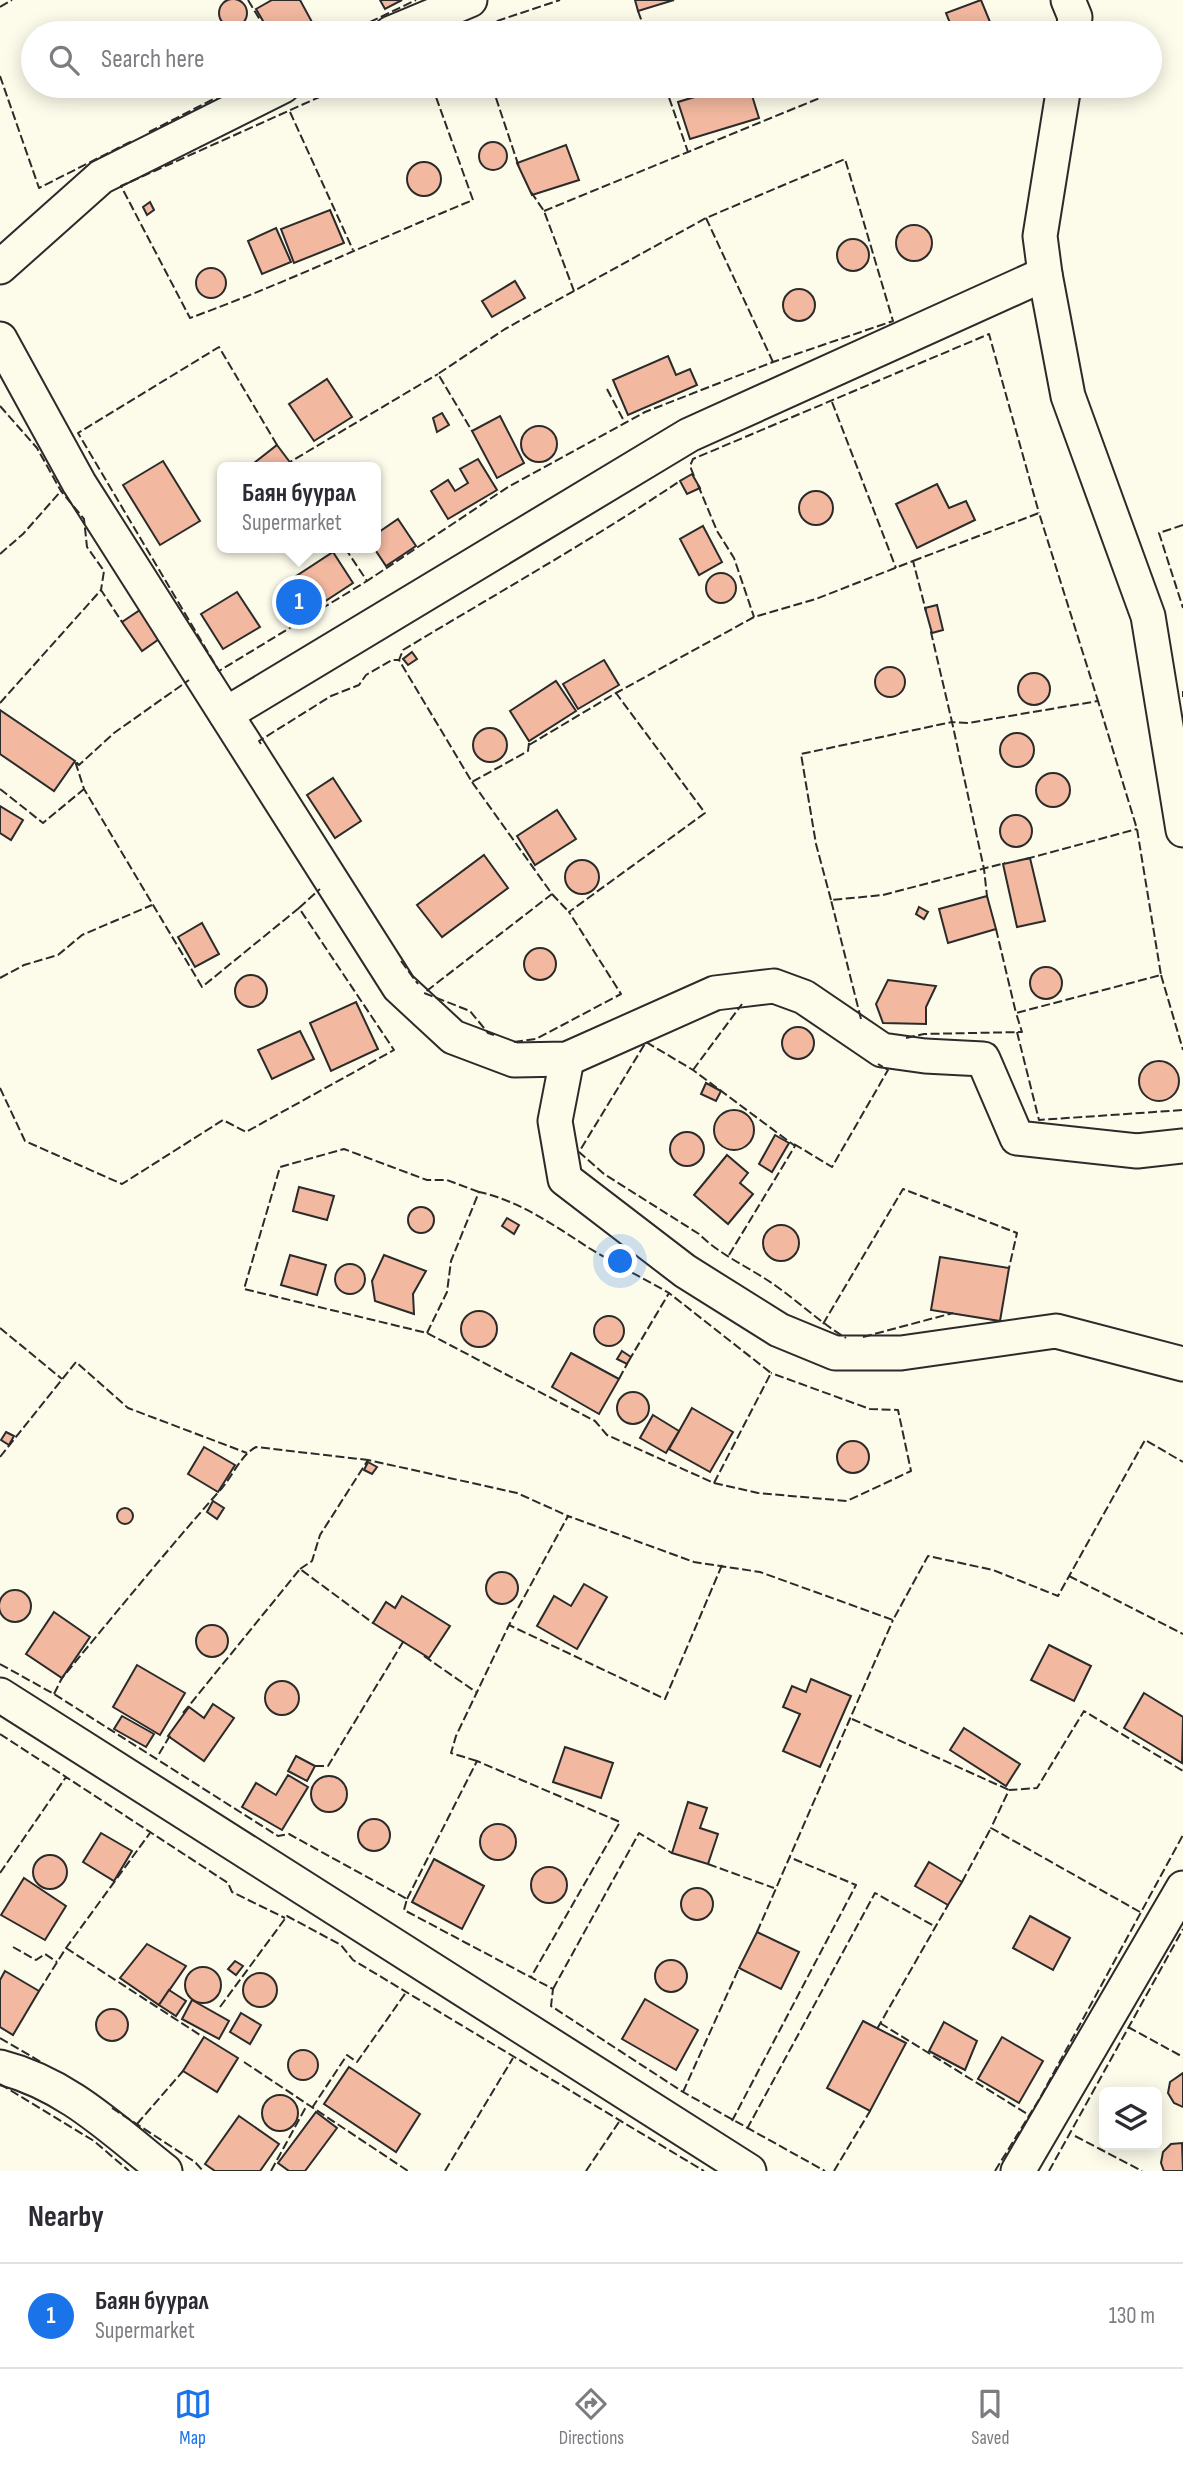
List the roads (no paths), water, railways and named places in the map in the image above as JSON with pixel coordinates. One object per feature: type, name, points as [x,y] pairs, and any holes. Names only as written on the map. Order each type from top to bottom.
[{"type":"street","points":[[420,21],[470,0]]},
{"type":"street","points":[[1068,0],[1074,21]]},
{"type":"street","points":[[0,267],[101,177],[258,98]]},
{"type":"street","points":[[1063,98],[1040,236],[1045,274],[1068,396],[1148,616],[1183,830]]},
{"type":"street","points":[[226,715],[689,435],[1045,274]]},
{"type":"street","points":[[0,339],[79,483],[399,988],[453,1037],[514,1060],[567,1059],[715,993],[774,986],[804,997],[882,1050],[925,1056],[983,1059],[1017,1138],[1137,1151],[1183,1146]]},
{"type":"street","points":[[567,1059],[555,1121],[565,1179],[685,1271],[779,1330],[835,1353],[901,1353],[1056,1331],[1183,1364]]},
{"type":"street","points":[[0,1695],[749,2171]]},
{"type":"street","points":[[1018,2171],[1183,1888]]},
{"type":"street","points":[[0,2067],[34,2076],[74,2099],[165,2171]]},
{"type":"place","name":"Баян буурал","points":[[299,602]]}]
